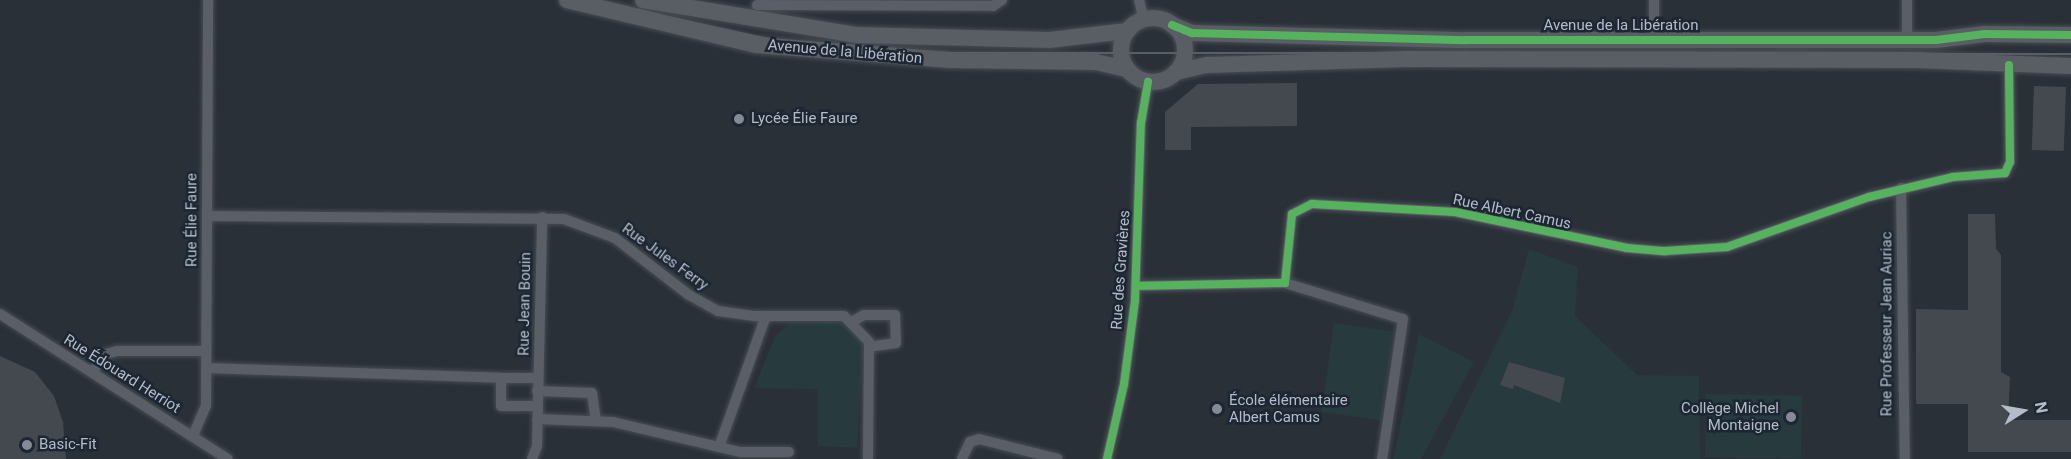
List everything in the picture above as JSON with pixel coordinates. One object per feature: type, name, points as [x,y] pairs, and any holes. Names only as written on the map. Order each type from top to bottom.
[{"type":"street","name":"Rue Élie Faure","points":[[193,436],[206,406],[208,0]]},
{"type":"street","name":"Avenue de la Libération","points":[[567,0],[756,45],[950,60],[1096,62],[1127,69]]},
{"type":"street","name":"Avenue de la Libération","points":[[644,0],[757,9],[857,35],[951,40],[1049,40],[1127,31]]},
{"type":"street","points":[[757,9],[993,6],[1002,0]]},
{"type":"street","points":[[1139,0],[1144,20]]},
{"type":"street","points":[[1654,0],[1654,40]]},
{"type":"street","points":[[1907,0],[1907,39]]},
{"type":"street","points":[[1176,72],[1185,49],[1172,25],[1144,20],[1127,31],[1121,54],[1127,69],[1148,82],[1176,72],[1207,65],[1406,59],[1916,60],[2009,66],[2071,66]]},
{"type":"street","name":"Avenue de la Libération","points":[[1172,25],[1208,34],[1654,40],[1907,39],[2071,34]]},
{"type":"street","points":[[1901,188],[2009,169],[2009,66]]},
{"type":"street","name":"Rue des Gravières","points":[[1107,459],[1124,384],[1136,286],[1141,123],[1148,82]]},
{"type":"street","name":"Rue Albert Camus","points":[[1285,283],[1292,214],[1312,204],[1455,212],[1573,239],[1694,251],[1762,237],[1901,188]]},
{"type":"street","name":"Rue Professeur Jean Auriac","points":[[1901,188],[1905,459]]},
{"type":"street","name":"Rue Jules Ferry","points":[[207,216],[542,217],[591,226],[615,238],[689,295],[718,311],[766,316],[844,316],[853,321]]},
{"type":"street","name":"Rue Jean Bouin","points":[[532,459],[537,419],[542,217]]},
{"type":"street","points":[[1136,286],[1285,283],[1403,319],[1382,459]]},
{"type":"street","name":"Rue Édouard Herriot","points":[[0,314],[228,459]]},
{"type":"street","points":[[868,459],[869,347],[853,321],[864,315],[895,315],[896,343],[869,347]]},
{"type":"street","points":[[719,447],[766,316]]},
{"type":"street","points":[[92,372],[106,354],[117,351],[206,351]]},
{"type":"street","points":[[206,368],[294,368],[417,378],[538,378]]},
{"type":"street","points":[[501,378],[501,406],[537,406]]},
{"type":"street","points":[[537,391],[588,391],[595,399],[596,420]]},
{"type":"street","points":[[537,419],[614,422],[719,447],[789,452]]},
{"type":"street","points":[[962,459],[970,442],[979,439],[1058,459]]},
{"type":"green space","points":[[1529,249],[1578,267],[1575,316],[1637,375],[1699,376],[1700,459],[1440,459],[1512,311]]},
{"type":"green space","points":[[833,321],[853,329],[863,345],[857,448],[818,446],[818,389],[754,388],[775,337],[784,328],[792,322]]},
{"type":"green space","points":[[1334,323],[1393,331],[1381,420],[1321,412]]},
{"type":"green space","points":[[1419,334],[1474,362],[1421,459],[1393,459]]},
{"type":"green space","points":[[1706,394],[1802,396],[1801,459],[1705,457]]},
{"type":"building","points":[[1297,83],[1297,126],[1191,127],[1191,150],[1165,150],[1165,112],[1198,84]]},
{"type":"building","points":[[2034,86],[2066,87],[2064,151],[2032,150]]},
{"type":"building","points":[[1968,214],[1995,214],[1996,249],[2001,255],[2001,372],[2010,377],[2008,420],[2071,420],[2071,452],[1968,452],[1968,404],[1916,404],[1916,309],[1968,310]]},
{"type":"building","points":[[0,356],[35,372],[54,396],[63,422],[66,459],[0,459]]},
{"type":"building","points":[[1509,362],[1565,378],[1560,403],[1514,385],[1513,389],[1500,385]]},
{"type":"tram line","points":[[590,0],[764,38],[857,50],[950,53],[2071,54]]},
{"type":"cycle path","points":[[1172,25],[1192,33],[1466,40],[1936,40],[1985,34],[2071,35]]},
{"type":"cycle path","points":[[1136,286],[1285,283],[1292,214],[1312,204],[1455,212],[1627,248],[1665,251],[1727,247],[1869,197],[1953,177],[2005,173],[2010,162],[2009,65]]},
{"type":"cycle path","points":[[1107,459],[1124,384],[1135,300],[1141,123],[1148,82]]},
{"type":"place","name":"Lycée Élie Faure","points":[[739,119]]},
{"type":"place","name":"École élémentaire Albert Camus","points":[[1217,409]]},
{"type":"place","name":"Collège Michel Montaigne","points":[[1791,417]]},
{"type":"place","name":"Basic-Fit","points":[[27,445]]}]
